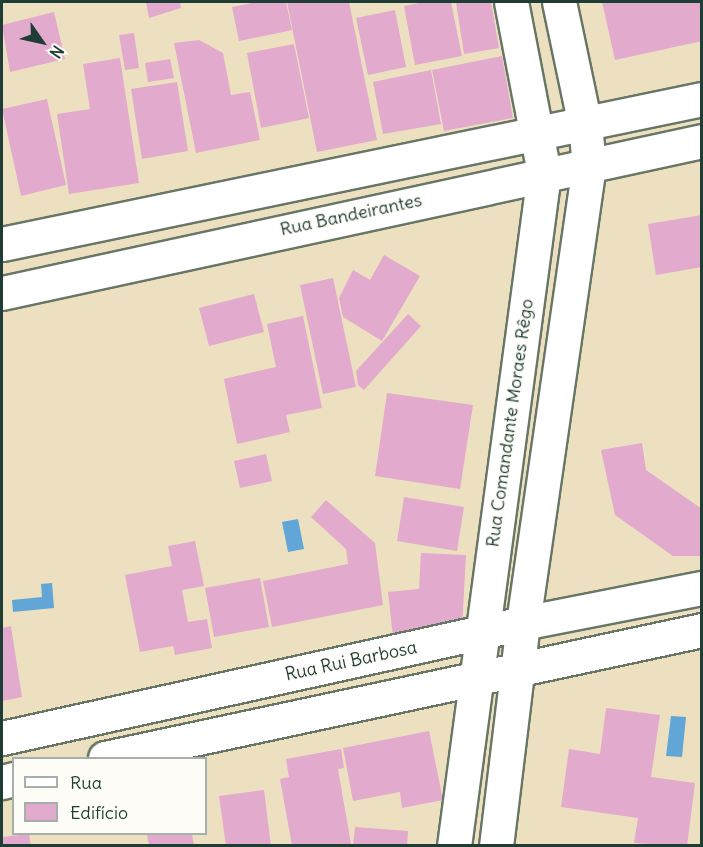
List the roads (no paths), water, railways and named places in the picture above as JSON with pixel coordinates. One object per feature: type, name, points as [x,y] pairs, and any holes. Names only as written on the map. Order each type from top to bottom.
[{"type":"street","name":"Rua Comandante Moraes Rêgo","points":[[454,846],[544,173],[539,134],[511,2]]},
{"type":"street","points":[[496,846],[523,623],[589,165],[585,126],[559,2]]},
{"type":"street","points":[[2,244],[585,126],[702,99]]},
{"type":"street","name":"Rua Bandeirantes","points":[[2,293],[544,173],[702,141]]},
{"type":"street","points":[[351,172],[359,214]]},
{"type":"street","points":[[233,197],[241,240]]},
{"type":"street","points":[[514,396],[555,399]]},
{"type":"street","name":"Rua Rui Barbosa","points":[[2,738],[523,623],[702,588]]},
{"type":"street","points":[[114,757],[476,676],[702,630]]},
{"type":"street","points":[[197,695],[206,736]]},
{"type":"water","points":[[298,519],[304,549],[288,552],[282,522]]},
{"type":"water","points":[[52,583],[54,608],[13,612],[12,600],[42,597],[41,584]]},
{"type":"water","points":[[671,716],[686,717],[682,757],[666,756]]}]
